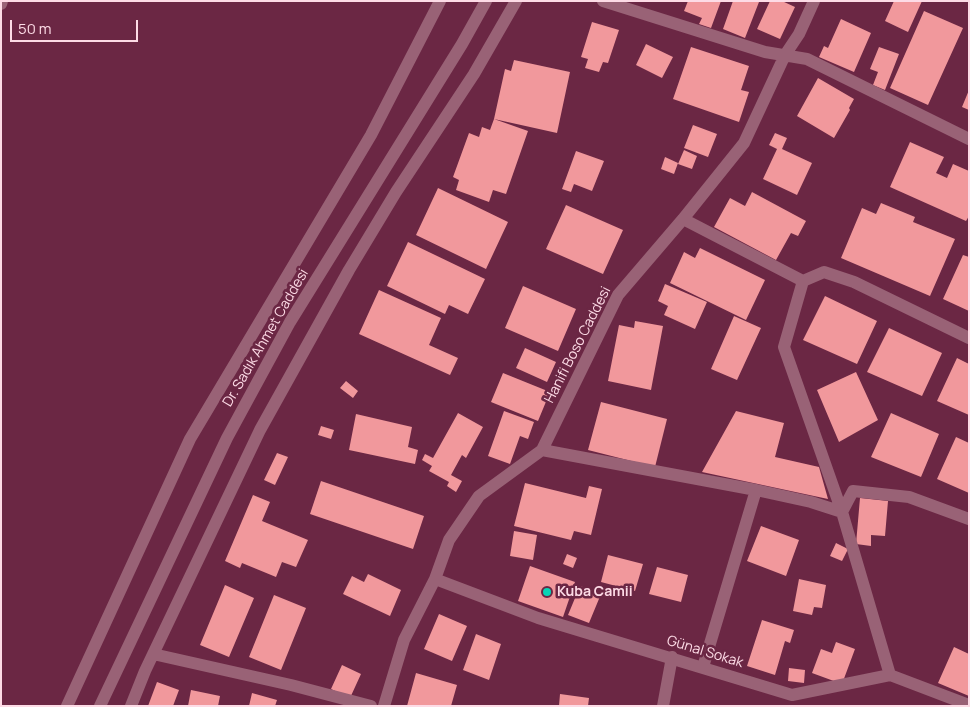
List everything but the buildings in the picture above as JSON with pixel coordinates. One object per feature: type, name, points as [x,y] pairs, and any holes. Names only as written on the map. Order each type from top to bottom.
[{"type":"street","points":[[67,706],[190,438],[371,135],[440,1]]},
{"type":"street","name":"Dr. Sadık Ahmet Caddesi","points":[[100,706],[227,438],[290,322],[462,44],[486,1]]},
{"type":"street","points":[[131,706],[153,654],[260,430],[349,270],[396,192],[474,74],[516,1]]},
{"type":"street","points":[[603,1],[765,52],[807,59],[969,139]]},
{"type":"street","name":"Hanifi Boso Caddesi","points":[[384,706],[404,640],[435,579],[450,540],[480,496],[542,450],[618,295],[683,219],[744,143],[784,56],[799,34],[814,1]]},
{"type":"street","points":[[683,219],[803,281]]},
{"type":"street","points":[[803,281],[824,272],[854,282],[969,338]]},
{"type":"street","points":[[803,281],[784,347],[842,512],[890,674],[969,705]]},
{"type":"street","points":[[542,450],[756,490],[810,502],[842,512]]},
{"type":"street","points":[[703,667],[756,490]]},
{"type":"street","points":[[842,512],[853,491],[909,497],[969,519]]},
{"type":"street","name":"Günal Sokak","points":[[435,579],[538,618],[672,657],[792,695],[890,674]]},
{"type":"street","points":[[153,654],[291,685],[371,706]]},
{"type":"street","points":[[663,706],[672,657]]},
{"type":"place","name":"Kuba Camii","points":[[547,592]]}]
